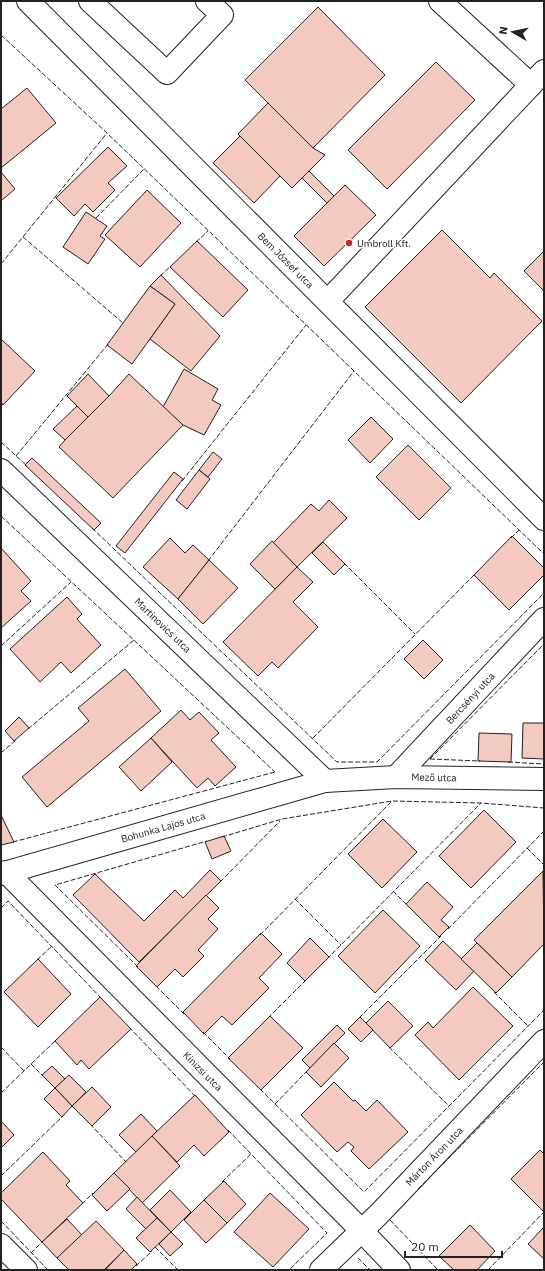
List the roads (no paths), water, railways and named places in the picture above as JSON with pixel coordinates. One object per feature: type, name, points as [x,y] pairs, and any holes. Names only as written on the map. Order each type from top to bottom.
[{"type":"street","points":[[90,1],[167,73],[222,15],[207,1]]},
{"type":"street","points":[[328,301],[538,78],[440,1]]},
{"type":"street","name":"Bem József utca","points":[[30,2],[544,520]]},
{"type":"street","name":"Martinovics utca","points":[[1,470],[325,781]]},
{"type":"street","name":"Bercsényi utca","points":[[396,777],[544,619]]},
{"type":"street","name":"Mező utca","points":[[325,781],[396,777],[544,779]]},
{"type":"street","name":"Bohunka Lajos utca","points":[[4,873],[325,781]]},
{"type":"street","name":"Kinizsi utca","points":[[4,873],[361,1230],[399,1270]]},
{"type":"street","name":"Márton Áron utca","points":[[321,1270],[379,1214],[544,1041]]},
{"type":"street","points":[[1,1246],[26,1270]]},
{"type":"place","name":"Umbroll Kft.","points":[[349,243]]}]
